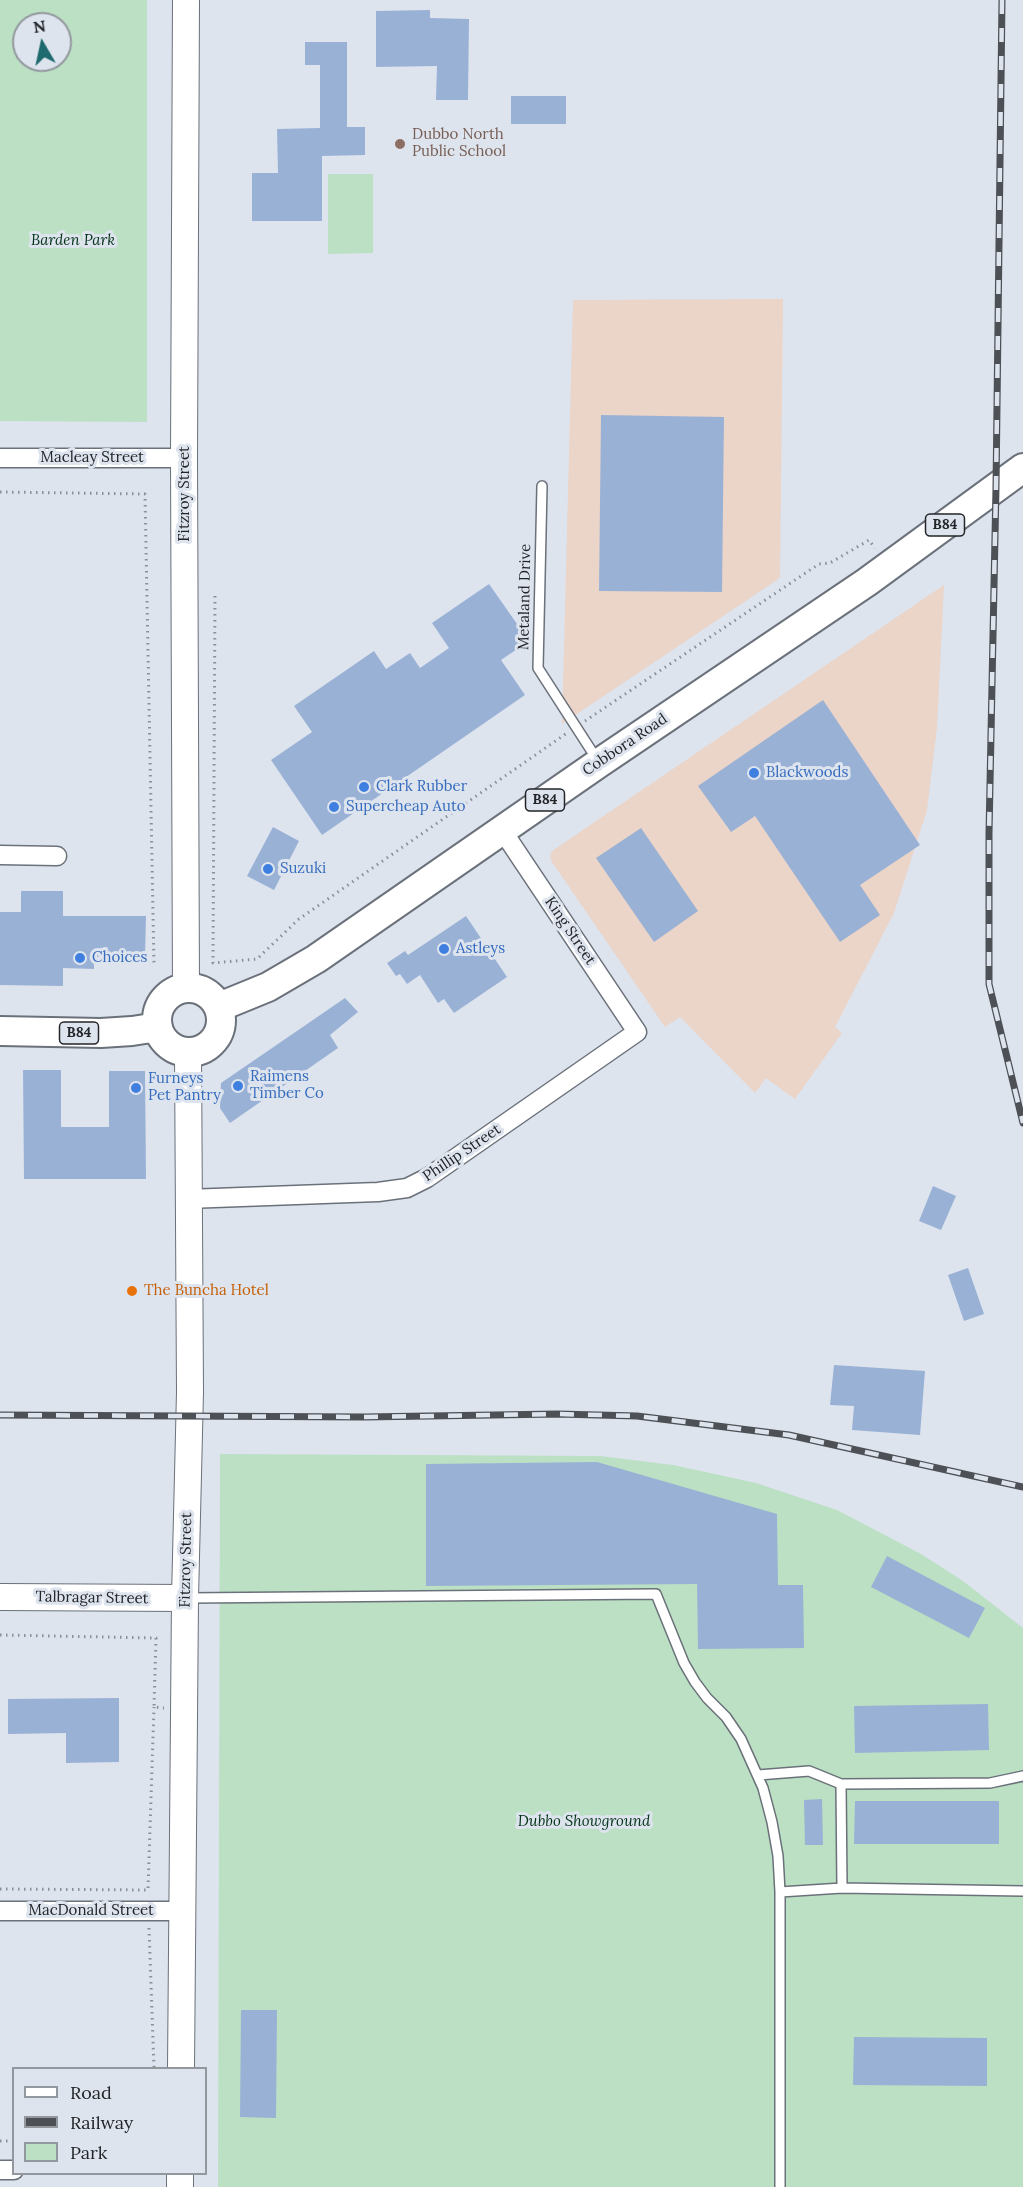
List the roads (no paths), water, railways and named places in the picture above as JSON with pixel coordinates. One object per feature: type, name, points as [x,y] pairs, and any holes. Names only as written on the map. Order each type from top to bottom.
[{"type":"main road","name":"Cobbora Road","points":[[219,1007],[268,987],[308,964],[889,566],[1023,468]]},
{"type":"main road","points":[[186,988],[205,993],[219,1007],[220,1029],[216,1038],[208,1046],[198,1051],[178,1050],[162,1037],[158,1027],[158,1018],[164,1002],[177,991],[186,988]]},
{"type":"main road","name":"B84","points":[[0,1031],[101,1033],[158,1027]]},
{"type":"street","name":"Fitzroy Street","points":[[186,0],[184,458],[186,988]]},
{"type":"street","name":"Macleay Street","points":[[0,458],[184,458]]},
{"type":"street","name":"King Street","points":[[502,830],[637,1032]]},
{"type":"street","points":[[0,855],[57,856]]},
{"type":"street","name":"Phillip Street","points":[[187,1199],[378,1192],[406,1188],[427,1178],[637,1032]]},
{"type":"street","name":"Fitzroy Street","points":[[181,2067],[185,1598],[190,1392],[187,1199],[188,1052]]},
{"type":"street","name":"Talbragar Street","points":[[0,1597],[185,1598]]},
{"type":"street","name":"MacDonald Street","points":[[0,1911],[182,1911]]},
{"type":"lane","name":"Metaland Drive","points":[[542,486],[538,668],[599,763]]},
{"type":"lane","points":[[185,1598],[656,1594],[684,1663],[707,1698],[726,1717],[741,1739],[758,1775],[772,1822],[778,1856],[780,1892],[780,2187]]},
{"type":"lane","points":[[758,1775],[809,1771],[841,1784],[990,1784],[1023,1776]]},
{"type":"lane","points":[[841,1784],[842,1888]]},
{"type":"lane","points":[[780,1892],[842,1888],[1023,1891]]},
{"type":"railway","points":[[1002,0],[989,833],[989,984],[1023,1123]]},
{"type":"railway","points":[[0,1415],[364,1417],[558,1414],[637,1416],[789,1435],[1023,1487]]},
{"type":"place","name":"Dubbo North Public School","points":[[400,144]]},
{"type":"place","name":"Blackwoods","points":[[754,773]]},
{"type":"place","name":"Clark Rubber","points":[[364,787]]},
{"type":"place","name":"Supercheap Auto","points":[[334,807]]},
{"type":"place","name":"Suzuki","points":[[268,869]]},
{"type":"place","name":"Astleys","points":[[444,949]]},
{"type":"place","name":"Choices","points":[[80,958]]},
{"type":"place","name":"Raimens Timber Co","points":[[238,1086]]},
{"type":"place","name":"Furneys Pet Pantry","points":[[136,1088]]},
{"type":"place","name":"The Buncha Hotel","points":[[132,1291]]},
{"type":"park label","name":"Barden Park","points":[[73,241]]},
{"type":"park label","name":"Dubbo Showground","points":[[584,1822]]}]
